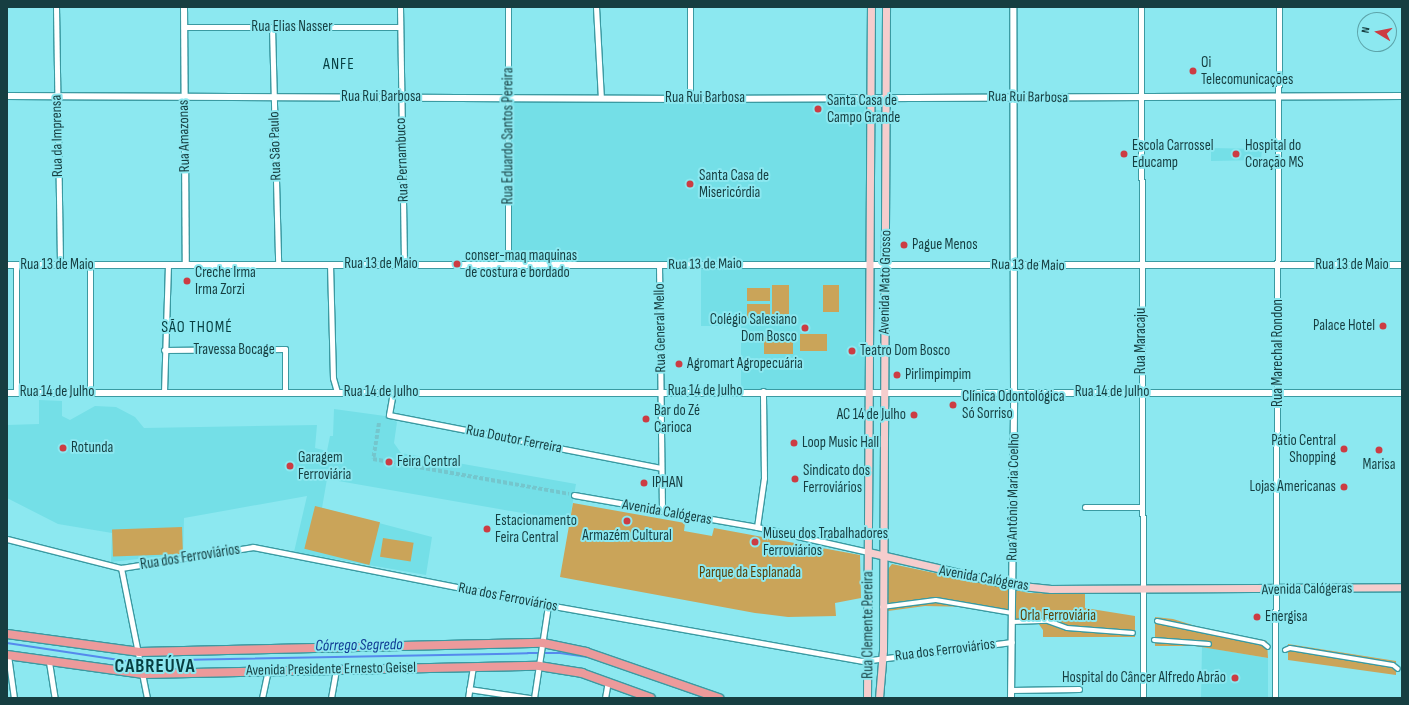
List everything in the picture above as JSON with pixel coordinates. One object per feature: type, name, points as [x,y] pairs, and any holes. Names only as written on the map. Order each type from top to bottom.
[{"type":"main road","name":"Avenida Mato Grosso","points":[[868,552],[867,391],[871,263],[872,7]]},
{"type":"main road","name":"Avenida Mato Grosso","points":[[882,556],[883,391],[886,263],[886,7]]},
{"type":"main road","name":"Avenida Calógeras","points":[[868,552],[1012,584],[1052,589],[1275,589],[1402,587]]},
{"type":"main road","name":"Rua Clemente Pereira","points":[[867,698],[869,661],[866,612],[868,552]]},
{"type":"main road","name":"Rua Clemente Pereira","points":[[880,698],[882,658],[882,556]]},
{"type":"main road","name":"Avenida Presidente Ernesto Geisel","points":[[7,634],[140,653],[543,644],[586,652],[719,698]]},
{"type":"main road","name":"Avenida Presidente Ernesto Geisel","points":[[7,655],[49,662],[144,673],[539,665],[582,673],[608,681],[652,698]]},
{"type":"street","name":"Rua da Imprensa","points":[[56,7],[56,97],[60,265]]},
{"type":"street","name":"Rua Amazonas","points":[[184,7],[183,97],[186,264]]},
{"type":"street","name":"Rua Pernambuco","points":[[400,7],[400,97],[404,264]]},
{"type":"street","name":"Rua Eduardo Santos Pereira","points":[[508,7],[508,265]]},
{"type":"street","points":[[596,7],[600,98]]},
{"type":"street","points":[[690,7],[690,99]]},
{"type":"street","name":"Rua Antônio Maria Coelho","points":[[1011,698],[1014,391],[1013,7]]},
{"type":"street","name":"Rua Maracaju","points":[[1141,7],[1140,266],[1143,698]]},
{"type":"street","name":"Rua Marechal Rondon","points":[[1275,698],[1278,392],[1279,7]]},
{"type":"street","name":"Rua Elias Nasser","points":[[184,27],[400,27]]},
{"type":"street","name":"Rua São Paulo","points":[[272,27],[278,264]]},
{"type":"street","name":"Rua Rui Barbosa","points":[[7,96],[690,99],[871,96],[1140,98],[1402,96]]},
{"type":"street","name":"Rua 13 de Maio","points":[[7,264],[404,264],[659,266],[886,263],[1140,266],[1402,265]]},
{"type":"street","points":[[330,264],[333,378],[337,392]]},
{"type":"street","points":[[16,265],[16,393]]},
{"type":"street","points":[[90,265],[90,392]]},
{"type":"street","points":[[164,392],[164,350],[168,265]]},
{"type":"street","name":"Rua General Mello","points":[[659,266],[662,511]]},
{"type":"street","name":"Travessa Bocage","points":[[164,350],[285,349],[285,392]]},
{"type":"street","name":"Rua 14 de Julho","points":[[7,393],[660,391],[1402,393]]},
{"type":"street","points":[[757,527],[764,478],[763,391]]},
{"type":"street","name":"Rua Doutor Ferreira","points":[[393,392],[389,415],[661,468]]},
{"type":"street","name":"Avenida Calógeras","points":[[572,495],[757,527],[868,552]]},
{"type":"street","points":[[1085,507],[1142,507]]},
{"type":"street","name":"Rua dos Ferroviários","points":[[7,540],[121,568],[253,547],[548,604],[869,661],[882,658],[1012,642]]},
{"type":"street","points":[[121,568],[140,653],[147,698]]},
{"type":"street","points":[[882,607],[936,600],[1012,613]]},
{"type":"street","points":[[534,698],[548,604]]},
{"type":"street","points":[[1012,622],[1048,621],[1067,628],[1133,633]]},
{"type":"street","points":[[1157,622],[1263,644],[1268,647]]},
{"type":"street","points":[[1154,640],[1209,644]]},
{"type":"street","points":[[1284,650],[1290,648],[1393,665],[1398,669]]},
{"type":"street","points":[[7,655],[14,698]]},
{"type":"street","points":[[49,662],[55,698]]},
{"type":"street","points":[[468,698],[473,666]]},
{"type":"street","points":[[331,698],[336,669]]},
{"type":"street","points":[[262,698],[268,670]]},
{"type":"street","points":[[605,698],[608,681]]},
{"type":"street","points":[[469,689],[529,698]]},
{"type":"street","points":[[1011,690],[1079,689]]},
{"type":"shaded area","name":"Santa Casa de Misericórdia","points":[[871,96],[872,109],[889,112],[872,112],[867,391],[741,391],[741,326],[701,326],[701,263],[508,265],[508,98]]},
{"type":"shaded area","name":"Hospital do Coração MS","points":[[1211,148],[1262,149],[1261,160],[1211,161]]},
{"type":"shaded area","points":[[39,400],[62,401],[62,416],[70,420],[95,406],[116,407],[135,417],[144,428],[317,425],[315,448],[327,451],[330,436],[333,436],[334,409],[385,416],[397,422],[394,443],[401,453],[576,484],[570,518],[568,521],[327,479],[322,508],[432,537],[426,575],[294,552],[307,496],[184,518],[183,554],[111,562],[112,533],[58,524],[7,498],[7,425],[39,424]]},
{"type":"shaded area","name":"Hospital do Câncer Alfredo Abrão","points":[[1202,647],[1268,658],[1268,698],[1201,698]]},
{"type":"green space","points":[[772,285],[789,285],[789,321],[772,321]]},
{"type":"green space","points":[[823,285],[839,285],[839,312],[823,312]]},
{"type":"green space","points":[[747,288],[770,288],[770,301],[747,301]]},
{"type":"green space","points":[[747,304],[770,304],[770,318],[747,318]]},
{"type":"green space","points":[[800,334],[827,334],[827,351],[800,351]]},
{"type":"green space","points":[[764,337],[793,337],[793,354],[764,354]]},
{"type":"green space","name":"Parque da Esplanada","points":[[573,503],[685,523],[684,531],[712,536],[714,528],[860,555],[861,598],[835,603],[836,616],[788,617],[755,613],[560,577]]},
{"type":"green space","points":[[315,506],[380,522],[369,565],[304,549]]},
{"type":"green space","points":[[182,527],[183,554],[113,556],[112,529]]},
{"type":"green space","points":[[383,538],[414,543],[411,562],[380,557]]},
{"type":"green space","name":"Orla Ferroviária","points":[[892,564],[1029,593],[1085,594],[1085,608],[1135,616],[1135,637],[1043,637],[1043,630],[1038,623],[1023,623],[1001,612],[971,607],[925,606],[888,611],[888,569]]},
{"type":"green space","points":[[1155,617],[1173,619],[1212,631],[1267,641],[1268,658],[1195,646],[1155,646]]},
{"type":"green space","points":[[1288,644],[1396,661],[1396,675],[1288,660]]},
{"type":"waterway","name":"Córrego Segredo","points":[[7,643],[126,661],[528,653],[560,653],[590,657]]},
{"type":"waterway","name":"Córrego Segredo","points":[[681,689],[706,698]]},
{"type":"tunnel","points":[[379,423],[373,459],[569,494]]},
{"type":"place","name":"Oi Telecomunicações","points":[[1193,71]]},
{"type":"place","name":"Santa Casa de Campo Grande","points":[[818,109]]},
{"type":"place","name":"Escola Carrossel Educamp","points":[[1124,154]]},
{"type":"place","name":"Hospital do Coração MS","points":[[1236,154]]},
{"type":"place","name":"Santa Casa de Misericórdia","points":[[690,184]]},
{"type":"place","name":"Pague Menos","points":[[904,245]]},
{"type":"place","name":"conser-maq maquinas de costura e bordado","points":[[457,264]]},
{"type":"place","name":"Creche Irma Irma Zorzi","points":[[187,281]]},
{"type":"place","name":"Palace Hotel","points":[[1383,326]]},
{"type":"place","name":"Colégio Salesiano Dom Bosco","points":[[805,328]]},
{"type":"place","name":"Teatro Dom Bosco","points":[[852,351]]},
{"type":"place","name":"Agromart Agropecuária","points":[[679,364]]},
{"type":"place","name":"Pirlimpimpim","points":[[897,375]]},
{"type":"place","name":"Clínica Odontológica Só Sorriso","points":[[953,405]]},
{"type":"place","name":"AC 14 de Julho","points":[[914,415]]},
{"type":"place","name":"Bar do Zé Carioca","points":[[646,419]]},
{"type":"place","name":"Loop Music Hall","points":[[794,443]]},
{"type":"place","name":"Rotunda","points":[[63,448]]},
{"type":"place","name":"Pátio Central Shopping","points":[[1344,449]]},
{"type":"place","name":"Marisa","points":[[1379,450]]},
{"type":"place","name":"Feira Central","points":[[389,462]]},
{"type":"place","name":"Garagem Ferroviária","points":[[290,466]]},
{"type":"place","name":"Sindicato dos Ferroviários","points":[[795,479]]},
{"type":"place","name":"IPHAN","points":[[644,483]]},
{"type":"place","name":"Lojas Americanas","points":[[1344,487]]},
{"type":"place","name":"Armazém Cultural","points":[[627,521]]},
{"type":"place","name":"Estacionamento Feira Central","points":[[487,529]]},
{"type":"place","name":"Museu dos Trabalhadores Ferroviários","points":[[755,542]]},
{"type":"place","name":"Energisa","points":[[1257,617]]},
{"type":"place","name":"Hospital do Câncer Alfredo Abrão","points":[[1235,678]]},
{"type":"district","name":"ANFE","points":[[339,65]]},
{"type":"district","name":"SÃO THOMÉ","points":[[197,328]]},
{"type":"district","name":"CABREÚVA","points":[[155,667]]}]
